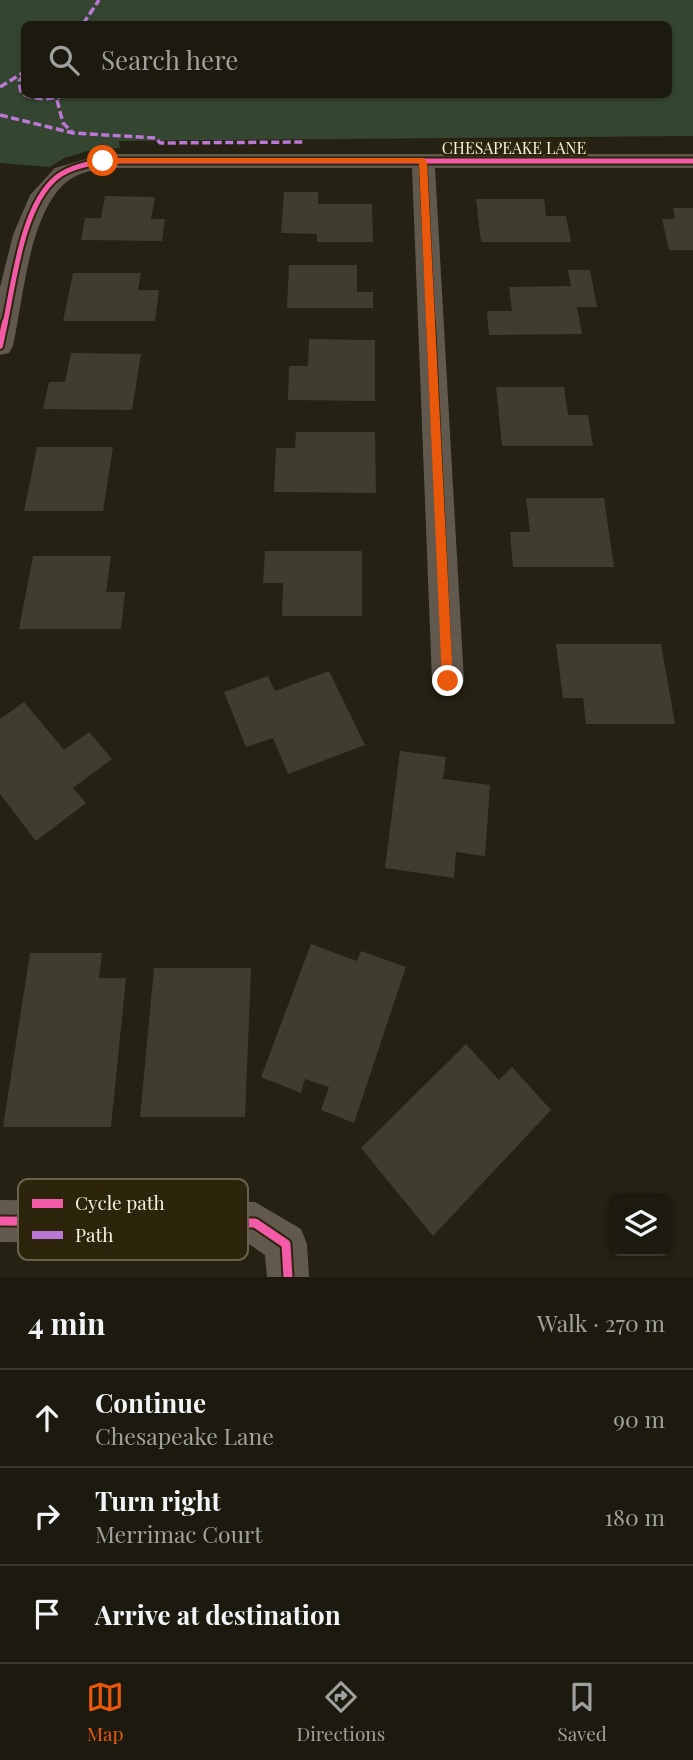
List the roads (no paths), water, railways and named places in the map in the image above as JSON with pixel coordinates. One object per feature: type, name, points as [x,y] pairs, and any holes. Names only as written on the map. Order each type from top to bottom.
[{"type":"street","name":"CHESAPEAKE LANE","points":[[0,346],[6,298],[36,204],[54,179],[78,166],[103,161],[693,161]]},
{"type":"street","points":[[423,161],[448,681]]},
{"type":"street","points":[[0,1221],[18,1221]]},
{"type":"street","points":[[248,1223],[255,1223],[286,1244],[288,1277]]}]
